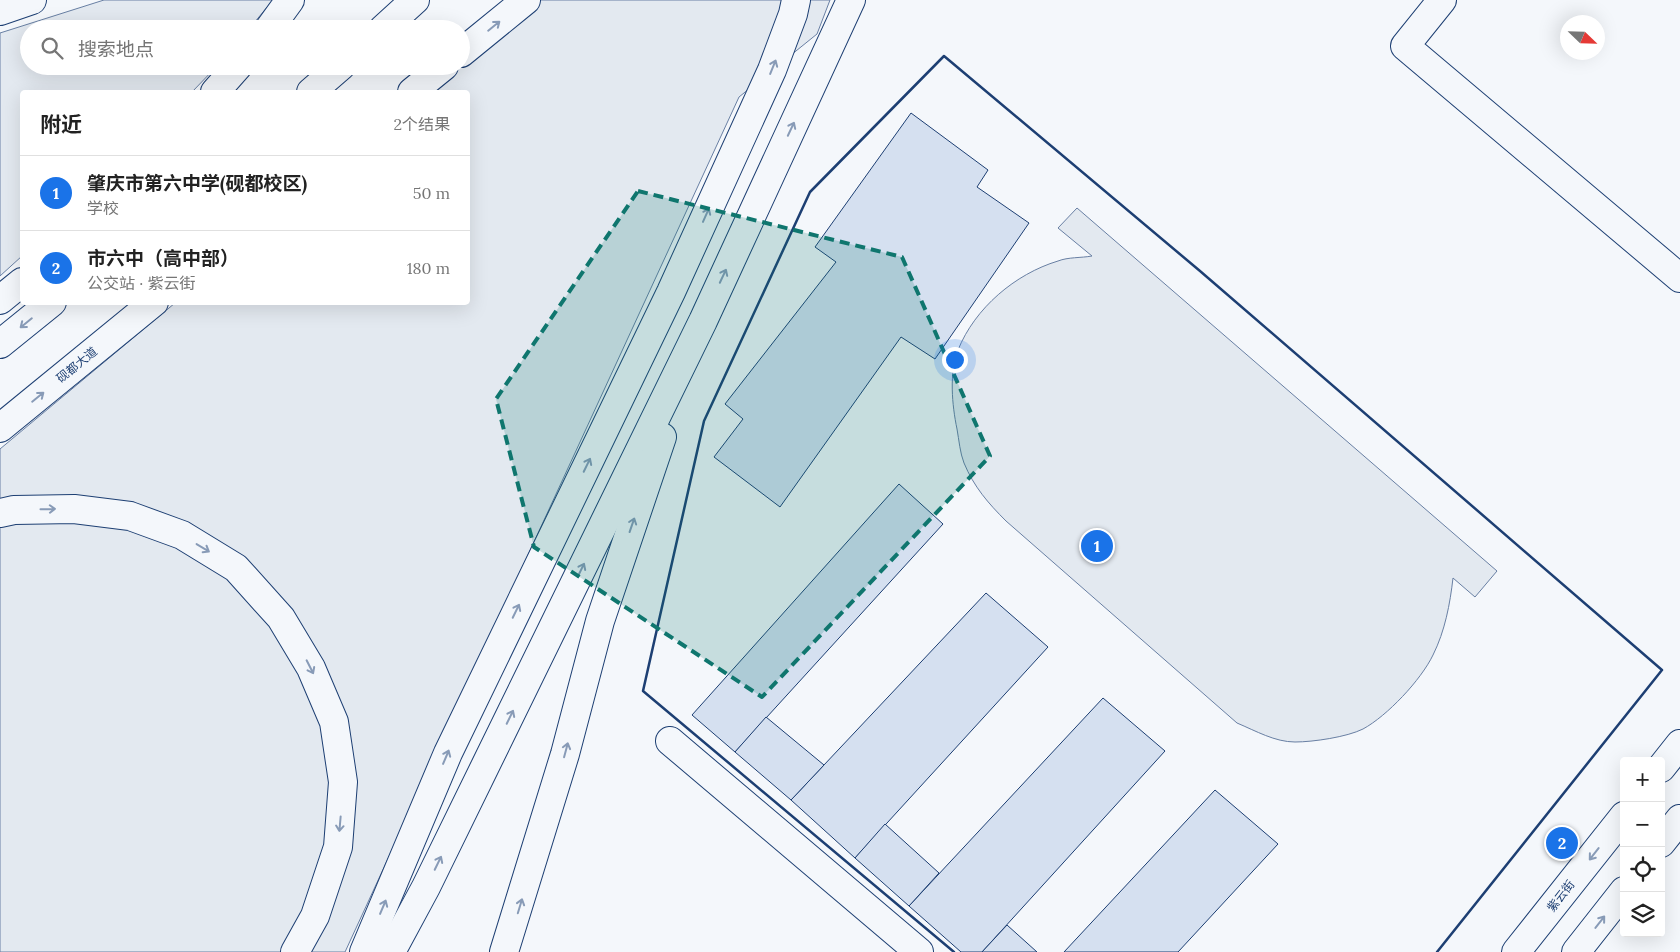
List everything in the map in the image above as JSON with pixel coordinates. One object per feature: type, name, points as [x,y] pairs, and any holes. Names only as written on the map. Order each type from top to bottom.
[{"type":"main road","points":[[0,11],[32,0]]},
{"type":"main road","points":[[276,20],[290,0]]},
{"type":"main road","points":[[393,20],[416,0]]},
{"type":"main road","points":[[470,45],[526,0]]},
{"type":"main road","points":[[364,952],[448,753],[671,292],[772,70],[793,14],[796,0]]},
{"type":"main road","points":[[391,952],[426,887],[703,321],[851,0]]},
{"type":"main road","points":[[1442,0],[1405,46],[1680,278]]},
{"type":"main road","points":[[216,90],[230,75]]},
{"type":"main road","points":[[314,90],[331,75]]},
{"type":"main road","points":[[414,90],[433,75]]},
{"type":"main road","points":[[0,300],[20,284]]},
{"type":"main road","points":[[0,344],[48,305]]},
{"type":"main road","name":"砚都大道","points":[[0,428],[150,305]]},
{"type":"main road","points":[[504,952],[565,754],[600,621],[703,321]]},
{"type":"main road","points":[[0,513],[14,510],[74,509],[130,516],[182,535],[236,568],[282,618],[311,668],[334,722],[343,782],[338,847],[315,916],[294,952]]},
{"type":"main road","points":[[670,741],[919,952]]},
{"type":"main road","points":[[1665,763],[1680,744]]},
{"type":"main road","points":[[1665,838],[1680,819]]},
{"type":"main road","name":"紫云街","points":[[1516,952],[1620,821]]},
{"type":"main road","points":[[1576,952],[1623,892]]},
{"type":"highlighted area","points":[[638,191],[902,257],[990,456],[762,697],[534,547],[496,399]]},
{"type":"shaded area","points":[[104,0],[273,0],[256,20],[41,20]]},
{"type":"shaded area","points":[[538,0],[830,0],[817,34],[739,97],[345,952],[0,952],[0,449],[173,305],[470,305],[470,90],[429,90],[448,75],[470,75],[470,58]]},
{"type":"shaded area","points":[[20,27],[20,75],[208,75],[194,90],[20,90],[20,258],[0,276],[0,33]]},
{"type":"shaded area","points":[[1077,208],[1497,571],[1475,597],[1453,578],[1444,627],[1428,665],[1393,706],[1363,729],[1330,739],[1288,742],[1258,733],[1237,723],[1006,521],[987,501],[972,480],[964,463],[954,410],[952,379],[958,350],[975,320],[998,295],[1012,284],[1027,274],[1058,261],[1092,256],[1058,228]]},
{"type":"building","points":[[911,113],[988,170],[977,187],[1029,223],[935,359],[901,337],[780,507],[714,457],[743,419],[725,404],[836,262],[815,247]]},
{"type":"building","points":[[899,484],[943,524],[735,752],[692,715]]},
{"type":"building","points":[[986,593],[1048,647],[855,858],[791,800]]},
{"type":"building","points":[[1103,698],[1165,751],[982,952],[961,952],[909,906]]},
{"type":"building","points":[[766,717],[824,765],[791,800],[735,752]]},
{"type":"building","points":[[1215,790],[1278,844],[1178,952],[1064,952]]},
{"type":"building","points":[[885,824],[939,873],[909,906],[855,858]]},
{"type":"building","points":[[1007,925],[1037,952],[982,952]]},
{"type":"wall","points":[[954,952],[643,691],[704,421],[810,192],[944,56],[1200,271],[1662,670],[1437,952]]},
{"type":"place","name":"肇庆市第六中学(砚都校区)","points":[[1097,546]]},
{"type":"place","name":"市六中（高中部）","points":[[1562,843]]}]
